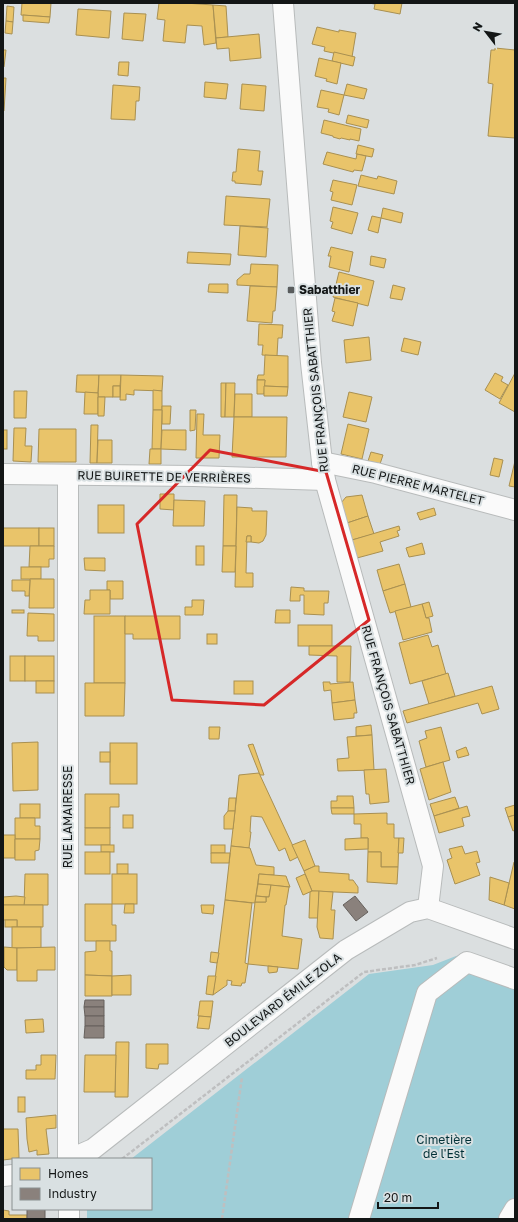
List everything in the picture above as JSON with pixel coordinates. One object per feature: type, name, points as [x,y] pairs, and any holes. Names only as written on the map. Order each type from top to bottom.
[{"type":"street","name":"RUE FRANÇOIS SABATTHIER","points":[[283,3],[311,363],[323,471],[433,866],[428,908]]},
{"type":"street","name":"RUE BUIRETTE DE VERRIÈRES","points":[[3,474],[194,476],[323,471]]},
{"type":"street","name":"RUE PIERRE MARTELET","points":[[323,471],[376,474],[515,510]]},
{"type":"street","name":"RUE LAMAIRESSE","points":[[68,475],[69,1158]]},
{"type":"street","points":[[428,908],[515,939]]},
{"type":"street","name":"BOULEVARD ÉMILE ZOLA","points":[[71,1158],[93,1149],[346,950],[410,912],[428,908]]},
{"type":"street","points":[[359,1219],[427,993],[467,962],[515,979]]},
{"type":"street","points":[[509,1219],[515,1209]]},
{"type":"path","points":[[123,1158],[364,972],[415,965],[440,958]]},
{"type":"path","points":[[222,1219],[242,1077]]},
{"type":"highlighted area","points":[[210,450],[326,472],[369,620],[264,705],[172,700],[137,524]]},
{"type":"green space","name":"Cimetière de l'Est","points":[[465,955],[515,972],[515,1219],[87,1219],[87,1210],[152,1210],[152,1158],[132,1158],[369,974],[433,965],[456,956]]},
{"type":"building: Homes","points":[[22,3],[51,3],[50,17],[21,15]]},
{"type":"building: Homes","points":[[159,3],[213,5],[216,43],[204,45],[202,26],[187,25],[185,43],[163,41],[165,20],[157,19]]},
{"type":"building: Homes","points":[[368,3],[402,3],[400,14],[374,9],[375,4]]},
{"type":"building: Homes","points":[[213,5],[226,6],[228,37],[216,38]]},
{"type":"building: Homes","points":[[7,6],[14,7],[13,22],[6,21]]},
{"type":"building: Homes","points":[[78,9],[111,11],[109,38],[76,35]]},
{"type":"building: Homes","points":[[124,13],[146,14],[143,41],[122,39]]},
{"type":"building: Homes","points":[[23,15],[50,17],[49,23],[23,21]]},
{"type":"building: Homes","points":[[6,21],[13,22],[12,34],[5,33]]},
{"type":"building: Homes","points":[[317,27],[339,32],[339,30],[356,33],[352,57],[324,51],[325,47],[312,44]]},
{"type":"building: Homes","points":[[259,34],[261,58],[230,61],[229,48],[217,49],[216,38]]},
{"type":"building: Homes","points":[[495,48],[515,50],[515,138],[488,136],[493,84],[488,83],[491,50],[495,50]]},
{"type":"building: Homes","points":[[3,50],[6,50],[4,67],[3,67]]},
{"type":"building: Homes","points":[[334,52],[355,57],[353,66],[332,61]]},
{"type":"building: Homes","points":[[319,58],[341,63],[337,84],[326,81],[327,79],[315,76]]},
{"type":"building: Homes","points":[[119,62],[129,62],[128,76],[118,75]]},
{"type":"building: Homes","points":[[3,78],[6,78],[4,111],[3,111]]},
{"type":"building: Homes","points":[[205,82],[228,84],[226,99],[204,97]]},
{"type":"building: Homes","points":[[242,84],[266,86],[264,111],[240,109]]},
{"type":"building: Homes","points":[[347,84],[367,89],[364,99],[344,95]]},
{"type":"building: Homes","points":[[113,85],[140,87],[139,101],[136,101],[135,120],[111,119]]},
{"type":"building: Homes","points":[[321,90],[344,95],[339,115],[328,112],[329,109],[317,107]]},
{"type":"building: Homes","points":[[348,115],[369,120],[367,128],[346,123]]},
{"type":"building: Homes","points":[[324,120],[361,129],[359,141],[340,139],[321,133]]},
{"type":"building: Homes","points":[[358,145],[374,149],[372,157],[356,154]]},
{"type":"building: Homes","points":[[238,149],[260,151],[258,171],[263,171],[261,185],[235,183],[235,181],[232,181],[233,172],[236,172]]},
{"type":"building: Homes","points":[[327,152],[356,159],[357,154],[366,156],[362,171],[354,170],[353,172],[323,164]]},
{"type":"building: Homes","points":[[361,175],[377,179],[378,176],[397,181],[394,194],[358,186]]},
{"type":"building: Homes","points":[[333,180],[357,185],[352,205],[331,200],[333,192],[330,191]]},
{"type":"building: Homes","points":[[226,196],[270,199],[267,227],[224,225]]},
{"type":"building: Homes","points":[[333,207],[358,213],[352,234],[331,228],[333,222],[330,221]]},
{"type":"building: Homes","points":[[383,208],[403,213],[401,223],[381,218]]},
{"type":"building: Homes","points":[[372,216],[381,218],[378,233],[368,230]]},
{"type":"building: Homes","points":[[240,226],[268,228],[266,257],[238,255]]},
{"type":"building: Homes","points":[[331,247],[353,252],[349,272],[329,267],[331,256],[328,256]]},
{"type":"building: Homes","points":[[188,252],[231,254],[230,265],[187,263]]},
{"type":"building: Homes","points":[[371,256],[386,259],[384,268],[370,265]]},
{"type":"building: Homes","points":[[251,264],[278,265],[277,287],[237,285],[237,280],[244,274],[250,274]]},
{"type":"building: Homes","points":[[339,272],[374,281],[368,306],[333,297]]},
{"type":"building: Homes","points":[[209,284],[228,284],[228,293],[208,292]]},
{"type":"building: Homes","points":[[393,285],[405,288],[402,300],[390,298]]},
{"type":"building: Homes","points":[[250,286],[277,287],[275,311],[273,311],[272,323],[247,321]]},
{"type":"building: Homes","points":[[335,298],[358,303],[353,326],[332,321],[335,312],[332,311]]},
{"type":"building: Homes","points":[[259,324],[283,325],[282,338],[278,338],[277,356],[262,355],[263,345],[258,345]]},
{"type":"building: Homes","points":[[369,337],[371,360],[346,363],[344,340]]},
{"type":"building: Homes","points":[[404,338],[421,342],[418,355],[401,351]]},
{"type":"building: Homes","points":[[265,355],[288,356],[288,387],[264,386],[265,380],[257,380],[258,375],[264,375]]},
{"type":"building: Homes","points":[[495,373],[503,377],[501,381],[508,385],[500,399],[485,390]]},
{"type":"building: Homes","points":[[515,373],[515,412],[499,403]]},
{"type":"building: Homes","points":[[77,375],[99,375],[98,393],[76,392]]},
{"type":"building: Homes","points":[[99,375],[121,375],[120,386],[113,386],[113,397],[98,397]]},
{"type":"building: Homes","points":[[121,375],[163,376],[162,391],[134,390],[134,395],[126,394],[126,400],[120,400]]},
{"type":"building: Homes","points":[[257,380],[265,380],[264,394],[257,394]]},
{"type":"building: Homes","points":[[221,383],[226,383],[225,417],[221,417]]},
{"type":"building: Homes","points":[[226,383],[235,383],[234,417],[225,417]]},
{"type":"building: Homes","points":[[113,386],[120,386],[120,397],[113,397]]},
{"type":"building: Homes","points":[[264,386],[288,387],[287,396],[264,396]]},
{"type":"building: Homes","points":[[153,390],[162,391],[162,410],[153,410]]},
{"type":"building: Homes","points":[[14,391],[27,391],[26,418],[14,418]]},
{"type":"building: Homes","points":[[85,392],[98,393],[98,414],[84,414]]},
{"type":"building: Homes","points":[[349,392],[372,397],[366,422],[343,417]]},
{"type":"building: Homes","points":[[235,394],[252,394],[252,417],[234,417]]},
{"type":"building: Homes","points":[[98,397],[105,397],[104,416],[98,416]]},
{"type":"building: Homes","points":[[162,406],[171,406],[170,424],[162,424]]},
{"type":"building: Homes","points":[[153,410],[162,410],[161,449],[152,449]]},
{"type":"building: Homes","points":[[190,410],[196,410],[195,430],[190,431]]},
{"type":"building: Homes","points":[[197,414],[204,414],[203,435],[220,435],[219,458],[196,458]]},
{"type":"building: Homes","points":[[234,417],[287,417],[286,457],[232,457]]},
{"type":"building: Homes","points":[[348,424],[369,429],[362,459],[341,454]]},
{"type":"building: Homes","points":[[91,425],[98,425],[97,463],[90,463]]},
{"type":"building: Homes","points":[[14,428],[26,428],[25,446],[32,446],[31,462],[13,461]]},
{"type":"building: Homes","points":[[39,429],[76,429],[76,462],[38,462]]},
{"type":"building: Homes","points":[[3,430],[7,430],[7,449],[3,449]]},
{"type":"building: Homes","points":[[162,430],[186,430],[186,450],[161,449]]},
{"type":"building: Homes","points":[[98,440],[112,440],[112,463],[97,463]]},
{"type":"building: Homes","points":[[150,449],[161,449],[161,464],[149,464]]},
{"type":"building: Homes","points":[[371,452],[383,455],[380,464],[368,461]]},
{"type":"building: Homes","points":[[494,458],[503,460],[499,477],[490,475]]},
{"type":"building: Homes","points":[[515,461],[515,487],[509,486]]},
{"type":"building: Homes","points":[[160,494],[174,494],[174,510],[160,509]]},
{"type":"building: Homes","points":[[224,495],[237,495],[236,546],[223,546]]},
{"type":"building: Homes","points":[[362,495],[368,516],[347,523],[341,503],[346,497]]},
{"type":"building: Homes","points":[[174,500],[205,501],[204,526],[173,526]]},
{"type":"building: Homes","points":[[98,505],[124,505],[124,533],[98,533]]},
{"type":"building: Homes","points":[[237,507],[252,508],[252,511],[267,511],[266,535],[263,541],[259,543],[251,542],[251,536],[247,536],[246,573],[253,573],[253,587],[235,587]]},
{"type":"building: Homes","points":[[434,508],[436,515],[420,520],[417,513]]},
{"type":"building: Homes","points":[[368,516],[374,534],[352,540],[347,523]]},
{"type":"building: Homes","points":[[399,526],[400,530],[397,531],[399,536],[380,542],[383,551],[357,558],[352,540]]},
{"type":"building: Homes","points":[[3,528],[39,528],[39,546],[3,546]]},
{"type":"building: Homes","points":[[39,528],[54,528],[54,546],[39,546]]},
{"type":"building: Homes","points":[[247,536],[251,536],[251,542],[246,542]]},
{"type":"building: Homes","points":[[422,543],[425,554],[409,557],[406,548]]},
{"type":"building: Homes","points":[[30,546],[54,546],[54,559],[49,559],[49,567],[29,567]]},
{"type":"building: Homes","points":[[196,546],[204,546],[204,565],[196,565]]},
{"type":"building: Homes","points":[[223,546],[236,546],[235,572],[222,572]]},
{"type":"building: Homes","points":[[84,558],[105,558],[105,571],[85,570]]},
{"type":"building: Homes","points":[[399,564],[405,584],[383,591],[377,570]]},
{"type":"building: Homes","points":[[21,567],[41,567],[41,579],[21,579]]},
{"type":"building: Homes","points":[[30,579],[54,579],[54,608],[29,608]]},
{"type":"building: Homes","points":[[12,580],[30,580],[29,596],[25,596],[25,591],[12,591]]},
{"type":"building: Homes","points":[[107,581],[123,581],[123,599],[110,599],[110,590],[107,590]]},
{"type":"building: Homes","points":[[405,584],[411,607],[390,613],[383,591]]},
{"type":"building: Homes","points":[[291,587],[304,588],[304,591],[329,591],[328,603],[324,603],[324,615],[304,614],[304,595],[300,595],[300,601],[290,601]]},
{"type":"building: Homes","points":[[90,590],[110,590],[110,614],[84,614],[85,600],[90,600]]},
{"type":"building: Homes","points":[[192,600],[204,600],[203,615],[185,615],[185,607],[192,607]]},
{"type":"building: Homes","points":[[429,602],[433,616],[426,618],[422,604]]},
{"type":"building: Homes","points":[[422,604],[426,618],[429,618],[432,632],[403,640],[395,611]]},
{"type":"building: Homes","points":[[12,610],[24,610],[24,613],[12,613]]},
{"type":"building: Homes","points":[[276,610],[290,610],[290,623],[275,623]]},
{"type":"building: Homes","points":[[28,613],[54,614],[54,641],[38,641],[38,636],[27,636]]},
{"type":"building: Homes","points":[[94,616],[125,616],[125,683],[94,683]]},
{"type":"building: Homes","points":[[125,616],[180,616],[180,639],[133,639],[133,634],[125,634]]},
{"type":"building: Homes","points":[[298,625],[332,625],[332,646],[298,646]]},
{"type":"building: Homes","points":[[207,634],[217,634],[217,644],[207,644]]},
{"type":"building: Homes","points":[[428,635],[432,647],[438,645],[446,674],[410,684],[399,643]]},
{"type":"building: Homes","points":[[309,646],[351,646],[350,682],[337,682],[337,656],[309,655]]},
{"type":"building: Homes","points":[[10,656],[25,656],[25,681],[10,681]]},
{"type":"building: Homes","points":[[25,656],[54,656],[54,681],[25,681]]},
{"type":"building: Homes","points":[[448,673],[455,696],[429,704],[422,681]]},
{"type":"building: Homes","points":[[36,681],[54,681],[54,693],[36,693]]},
{"type":"building: Homes","points":[[234,681],[253,681],[253,694],[234,694]]},
{"type":"building: Homes","points":[[323,682],[330,682],[330,684],[353,682],[355,700],[332,703],[331,690],[324,691]]},
{"type":"building: Homes","points":[[85,683],[125,683],[124,716],[85,716]]},
{"type":"building: Homes","points":[[492,686],[499,709],[482,714],[478,703],[407,723],[403,711]]},
{"type":"building: Homes","points":[[355,700],[357,713],[354,713],[354,718],[334,720],[332,703]]},
{"type":"building: Homes","points":[[371,725],[372,735],[356,736],[356,727]]},
{"type":"building: Homes","points":[[209,727],[220,727],[219,739],[209,739]]},
{"type":"building: Homes","points":[[441,727],[450,760],[426,767],[419,741],[427,738],[425,731]]},
{"type":"building: Homes","points":[[372,735],[374,770],[338,771],[337,759],[349,758],[347,737]]},
{"type":"building: Homes","points":[[38,742],[38,790],[13,791],[12,743]]},
{"type":"building: Homes","points":[[110,743],[137,743],[137,784],[110,784]]},
{"type":"building: Homes","points":[[253,744],[264,775],[260,775],[248,745]]},
{"type":"building: Homes","points":[[466,747],[469,755],[458,758],[456,751]]},
{"type":"building: Homes","points":[[100,752],[110,752],[110,762],[100,762]]},
{"type":"building: Homes","points":[[443,762],[451,792],[429,800],[420,769]]},
{"type":"building: Homes","points":[[386,769],[389,802],[370,804],[369,794],[366,794],[364,770]]},
{"type":"building: Homes","points":[[259,773],[298,857],[290,861],[285,848],[279,851],[262,817],[251,816],[249,848],[231,846],[239,775]]},
{"type":"building: Homes","points":[[85,794],[119,794],[119,807],[110,807],[110,828],[85,828]]},
{"type":"building: Homes","points":[[337,796],[353,796],[354,808],[331,808],[331,801],[337,801]]},
{"type":"building: Homes","points":[[455,797],[459,808],[434,816],[430,804]]},
{"type":"building: Homes","points":[[229,798],[236,798],[235,811],[228,811]]},
{"type":"building: Homes","points":[[20,804],[40,804],[40,818],[20,818]]},
{"type":"building: Homes","points":[[515,805],[515,815],[508,817],[505,808]]},
{"type":"building: Homes","points":[[467,806],[470,816],[462,818],[464,826],[439,833],[434,816]]},
{"type":"building: Homes","points":[[331,808],[354,808],[354,814],[332,814]]},
{"type":"building: Homes","points":[[228,811],[235,811],[233,829],[224,829],[224,816]]},
{"type":"building: Homes","points":[[387,813],[387,824],[394,824],[394,838],[399,838],[398,867],[381,867],[381,852],[368,852],[368,838],[361,838],[361,824],[354,824],[354,814]]},
{"type":"building: Homes","points":[[123,815],[133,815],[133,828],[123,828]]},
{"type":"building: Homes","points":[[515,815],[515,830],[513,831],[508,817]]},
{"type":"building: Homes","points":[[15,818],[35,818],[35,826],[40,826],[40,839],[15,839]]},
{"type":"building: Homes","points":[[85,828],[110,828],[110,845],[85,845]]},
{"type":"building: Homes","points":[[3,835],[15,835],[15,858],[3,858]]},
{"type":"building: Homes","points":[[368,838],[368,849],[345,850],[345,839]]},
{"type":"building: Homes","points":[[399,838],[404,838],[403,853],[398,853]]},
{"type":"building: Homes","points":[[15,839],[40,839],[39,850],[35,851],[35,860],[15,860]]},
{"type":"building: Homes","points":[[305,840],[315,866],[304,871],[292,845]]},
{"type":"building: Homes","points":[[101,845],[114,845],[114,852],[101,852]]},
{"type":"building: Homes","points":[[211,845],[225,845],[225,853],[211,853]]},
{"type":"building: Homes","points":[[231,846],[250,848],[256,865],[274,867],[274,875],[259,874],[255,903],[225,900]]},
{"type":"building: Homes","points":[[462,846],[465,854],[477,851],[480,862],[476,863],[480,875],[455,884],[447,860],[452,858],[449,849]]},
{"type":"building: Homes","points":[[85,852],[110,852],[110,874],[85,874]]},
{"type":"building: Homes","points":[[368,852],[381,852],[381,867],[398,867],[397,884],[367,882]]},
{"type":"building: Homes","points":[[211,853],[230,853],[229,863],[211,863]]},
{"type":"building: Homes","points":[[515,862],[515,909],[504,905]]},
{"type":"building: Homes","points":[[117,864],[128,864],[128,874],[117,874]]},
{"type":"building: Homes","points":[[315,866],[319,866],[319,872],[349,874],[349,880],[353,880],[358,887],[358,893],[312,891],[304,871]]},
{"type":"building: Homes","points":[[25,874],[48,874],[48,905],[24,905]]},
{"type":"building: Homes","points":[[112,874],[137,874],[137,904],[112,904]]},
{"type":"building: Homes","points":[[259,874],[286,876],[290,887],[258,884]]},
{"type":"building: Homes","points":[[305,874],[312,891],[303,895],[296,878]]},
{"type":"building: Homes","points":[[490,877],[509,883],[504,905],[489,900]]},
{"type":"building: Homes","points":[[258,884],[271,885],[269,897],[256,896]]},
{"type":"building: Homes","points":[[271,885],[289,887],[285,905],[282,936],[302,939],[298,969],[248,964],[255,902],[266,902],[266,897],[269,897]]},
{"type":"building: Homes","points":[[319,891],[318,918],[309,918],[310,892]]},
{"type":"building: Homes","points":[[319,891],[333,892],[331,910],[335,910],[333,939],[320,938],[317,927]]},
{"type":"building: Homes","points":[[256,896],[266,897],[266,902],[255,902]]},
{"type":"building: Homes","points":[[3,897],[25,897],[24,905],[3,905]]},
{"type":"building: Homes","points":[[225,900],[252,903],[245,963],[248,964],[245,983],[242,983],[241,986],[231,985],[232,981],[227,980],[227,985],[213,995]]},
{"type":"building: Homes","points":[[85,904],[112,904],[112,925],[116,925],[116,941],[85,941]]},
{"type":"building: Homes","points":[[125,904],[134,904],[134,913],[124,913]]},
{"type":"building: Homes","points":[[3,905],[43,905],[43,927],[17,927],[17,920],[3,920]]},
{"type":"building: Homes","points":[[201,905],[214,905],[213,914],[202,913]]},
{"type":"building: Homes","points":[[5,920],[17,920],[17,927],[5,927]]},
{"type":"building: Homes","points":[[12,927],[41,927],[41,948],[12,948]]},
{"type":"building: Homes","points":[[96,941],[110,941],[110,951],[112,951],[112,976],[85,975],[85,952],[96,951]]},
{"type":"building: Homes","points":[[4,947],[17,948],[17,970],[7,970],[4,967]]},
{"type":"building: Homes","points":[[55,947],[55,970],[37,970],[37,981],[17,981],[17,948]]},
{"type":"building: Homes","points":[[211,952],[219,953],[217,963],[210,962]]},
{"type":"building: Homes","points":[[268,966],[278,967],[277,972],[269,973]]},
{"type":"building: Homes","points":[[85,975],[112,976],[112,996],[85,996]]},
{"type":"building: Homes","points":[[131,975],[131,995],[112,995],[112,976]]},
{"type":"building: Homes","points":[[208,976],[216,976],[213,995],[206,994]]},
{"type":"building: Homes","points":[[200,1001],[213,1001],[211,1017],[198,1016]]},
{"type":"building: Homes","points":[[199,1016],[211,1017],[209,1029],[197,1028]]},
{"type":"building: Homes","points":[[43,1019],[44,1032],[26,1033],[25,1020]]},
{"type":"building: Homes","points":[[116,1042],[129,1042],[128,1097],[115,1097]]},
{"type":"building: Homes","points":[[146,1044],[168,1044],[168,1064],[159,1064],[158,1069],[146,1068]]},
{"type":"building: Homes","points":[[41,1055],[56,1055],[55,1079],[26,1079],[26,1070],[36,1070],[36,1065],[41,1065]]},
{"type":"building: Homes","points":[[85,1055],[116,1055],[115,1092],[84,1092]]},
{"type":"building: Homes","points":[[18,1097],[25,1097],[25,1112],[18,1112]]},
{"type":"building: Homes","points":[[56,1115],[56,1128],[46,1129],[49,1154],[37,1155],[37,1150],[29,1152],[26,1118]]},
{"type":"building: Homes","points":[[3,1129],[18,1129],[19,1158],[3,1160]]},
{"type":"building: Homes","points":[[3,1210],[9,1211],[9,1215],[27,1215],[27,1219],[3,1219]]},
{"type":"building: Industry","points":[[355,896],[368,912],[356,921],[343,905]]},
{"type":"building: Industry","points":[[85,1000],[104,1000],[104,1007],[84,1007]]},
{"type":"building: Industry","points":[[84,1007],[104,1007],[104,1016],[85,1016]]},
{"type":"building: Industry","points":[[85,1016],[104,1016],[104,1026],[85,1026]]},
{"type":"building: Industry","points":[[85,1026],[104,1026],[104,1038],[84,1038]]},
{"type":"building: Industry","points":[[27,1210],[45,1210],[45,1219],[27,1219]]},
{"type":"place","name":"Sabatthier","points":[[291,290]]}]
